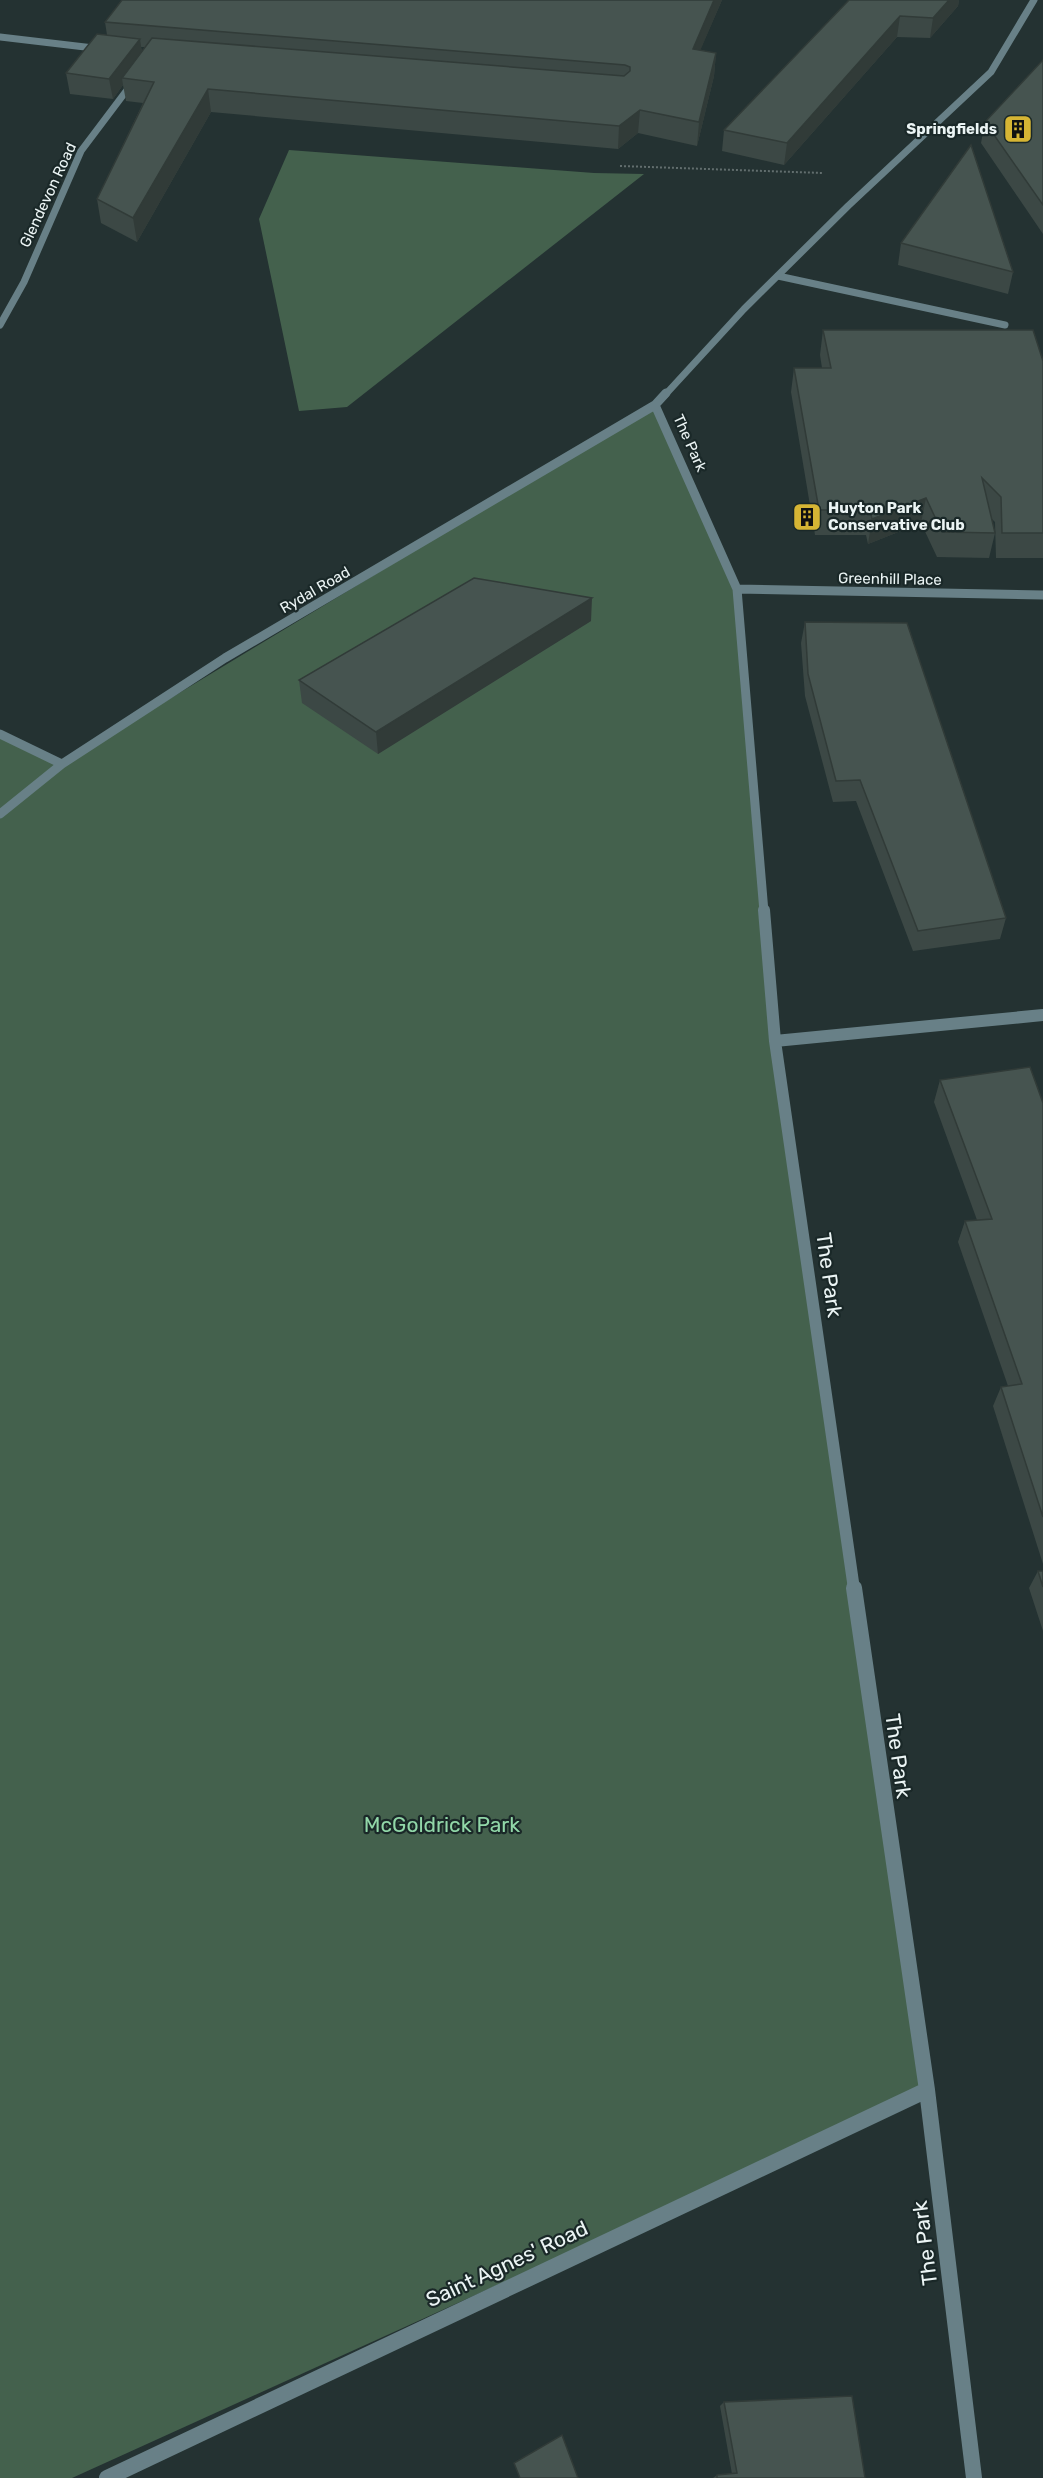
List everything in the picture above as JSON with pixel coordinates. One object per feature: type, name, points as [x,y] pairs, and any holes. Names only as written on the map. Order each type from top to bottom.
[{"type":"street","name":"The Park","points":[[974,2478],[927,2091],[775,1041],[737,589],[656,405],[778,276],[991,72],[1034,0]]},
{"type":"street","points":[[0,37],[106,49]]},
{"type":"street","name":"Glendevon Road","points":[[0,325],[24,282],[81,150],[139,74]]},
{"type":"street","points":[[778,276],[1005,325]]},
{"type":"street","name":"Rydal Road","points":[[0,814],[62,764],[225,658],[656,405]]},
{"type":"street","name":"Greenhill Place","points":[[737,589],[1043,595]]},
{"type":"street","points":[[0,734],[62,764]]},
{"type":"street","points":[[775,1041],[1043,1016]]},
{"type":"street","name":"Saint Agnes' Road","points":[[107,2478],[927,2091]]},
{"type":"path","points":[[620,166],[880,176]]},
{"type":"green space","points":[[289,150],[594,173],[644,174],[347,407],[299,411],[259,219]]},
{"type":"green space","name":"McGoldrick Park","points":[[655,405],[737,589],[775,1041],[927,2090],[72,2478],[0,2478],[0,734],[62,764]]},
{"type":"building","points":[[122,0],[714,0],[693,49],[716,53],[699,122],[640,110],[619,126],[208,89],[133,218],[97,199],[154,82],[122,78],[152,38],[624,76],[630,71],[630,67],[105,22]]},
{"type":"building","points":[[849,0],[949,0],[933,18],[900,16],[787,143],[724,130]]},
{"type":"building","points":[[97,34],[140,39],[109,79],[66,73]]},
{"type":"building","points":[[1043,60],[1043,205],[985,122]]},
{"type":"building","points":[[971,145],[1013,272],[901,243]]},
{"type":"building","points":[[823,330],[1033,330],[1043,361],[1043,533],[1002,533],[1001,497],[982,478],[995,533],[942,532],[926,498],[872,519],[870,510],[819,510],[794,368],[831,368]]},
{"type":"building","points":[[474,578],[592,598],[376,732],[299,680]]},
{"type":"building","points":[[805,622],[907,623],[1006,918],[918,931],[860,780],[836,781],[808,674]]},
{"type":"building","points":[[1030,1067],[1043,1103],[1043,1517],[1001,1387],[1022,1384],[965,1221],[992,1219],[940,1080]]},
{"type":"building","points":[[1038,1571],[1043,1571],[1043,1587]]},
{"type":"building","points":[[852,2396],[865,2478],[717,2478],[717,2475],[737,2473],[724,2402]]},
{"type":"building","points":[[562,2435],[578,2478],[520,2478],[514,2463]]},
{"type":"place","name":"Springfields","points":[[1018,129]]},
{"type":"place","name":"Huyton Park Conservative Club","points":[[807,517]]}]
